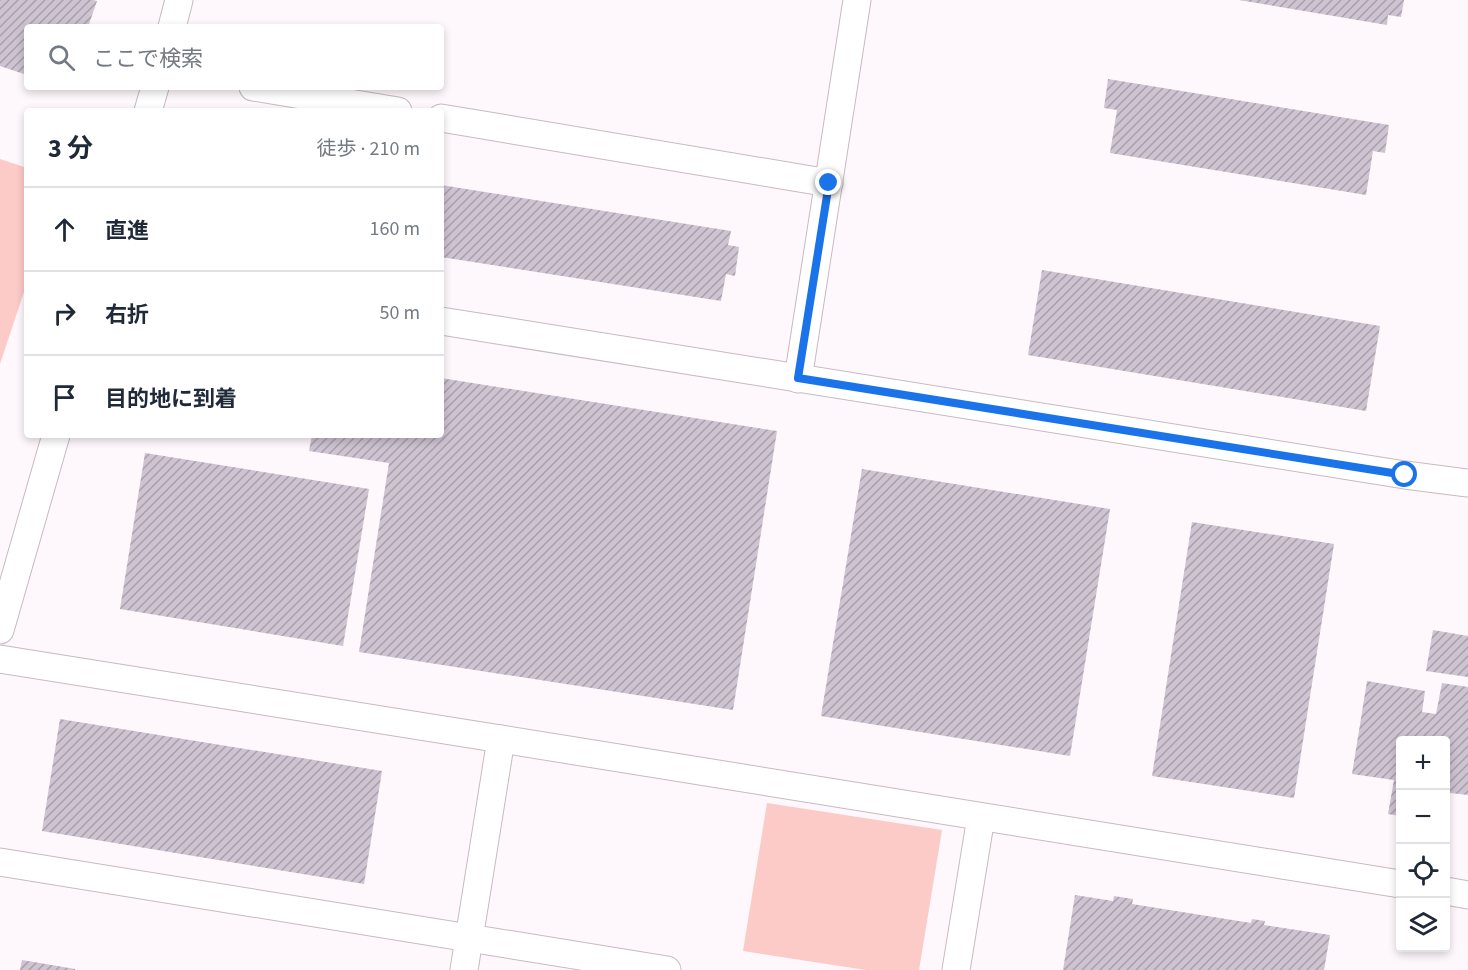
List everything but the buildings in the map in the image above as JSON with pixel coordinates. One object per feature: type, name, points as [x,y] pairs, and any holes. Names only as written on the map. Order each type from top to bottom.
[{"type":"lane","points":[[173,24],[179,0]]},
{"type":"lane","points":[[798,378],[829,183],[850,1]]},
{"type":"lane","points":[[149,108],[154,90]]},
{"type":"lane","points":[[272,90],[380,108]]},
{"type":"lane","points":[[444,119],[829,183]]},
{"type":"lane","points":[[444,321],[1405,475],[1468,483]]},
{"type":"lane","points":[[0,630],[55,438]]},
{"type":"lane","points":[[1405,475],[1468,497]]},
{"type":"lane","points":[[0,659],[1396,883]]},
{"type":"lane","points":[[464,970],[501,739]]},
{"type":"lane","points":[[957,970],[981,817]]},
{"type":"lane","points":[[0,862],[667,970]]},
{"type":"lane","points":[[1450,892],[1468,895]]},
{"type":"shaded area","points":[[0,159],[24,167],[24,292],[0,364]]},
{"type":"shaded area","points":[[767,803],[942,830],[919,970],[866,970],[743,951]]},
{"type":"route","points":[[829,183],[798,378],[1405,475]]}]
